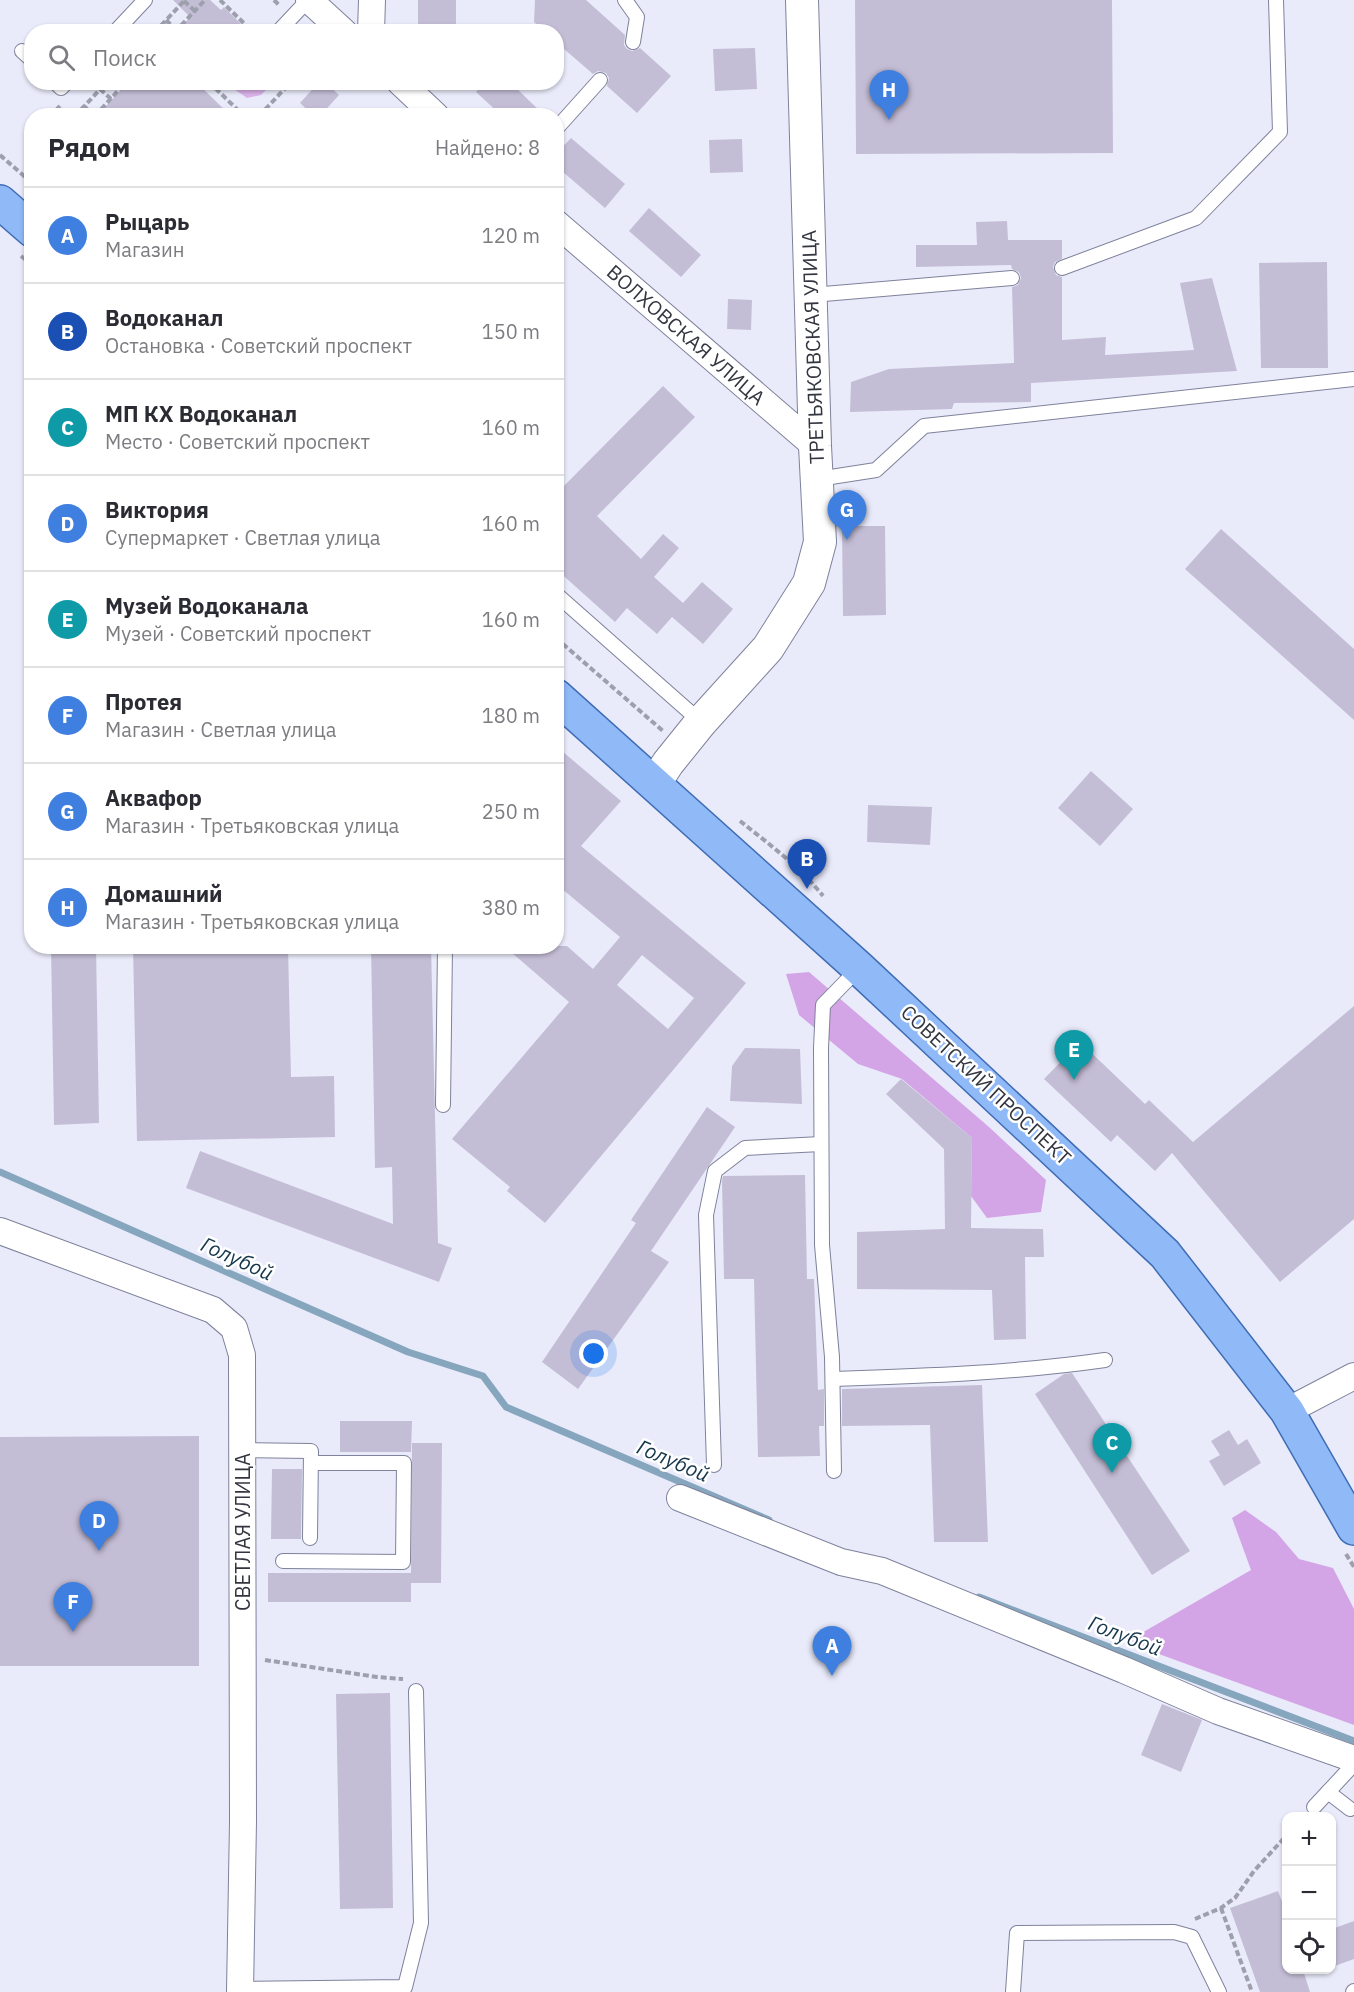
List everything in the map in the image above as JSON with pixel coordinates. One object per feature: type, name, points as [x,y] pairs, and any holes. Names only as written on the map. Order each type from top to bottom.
[{"type":"main road","name":"СОВЕТСКИЙ ПРОСПЕКТ","points":[[564,703],[859,968],[1165,1254],[1287,1410],[1348,1538]]},
{"type":"street","points":[[308,0],[335,24]]},
{"type":"street","points":[[371,24],[372,0]]},
{"type":"street","name":"ТРЕТЬЯКОВСКАЯ УЛИЦА","points":[[655,783],[701,722],[768,648],[809,583],[820,542],[815,446],[802,0]]},
{"type":"street","points":[[408,90],[428,108]]},
{"type":"street","name":"ВОЛХОВСКАЯ УЛИЦА","points":[[564,230],[815,446]]},
{"type":"street","name":"СВЕТЛАЯ УЛИЦА","points":[[0,1231],[213,1310],[234,1328],[242,1355],[243,1450],[243,1821],[240,1990]]},
{"type":"street","points":[[1287,1410],[1354,1376]]},
{"type":"street","points":[[680,1498],[841,1562],[882,1571],[1218,1711],[1354,1759]]},
{"type":"lane","points":[[122,24],[145,0]]},
{"type":"lane","points":[[286,24],[308,0]]},
{"type":"lane","points":[[625,0],[637,17],[633,42]]},
{"type":"lane","points":[[1062,268],[1196,218],[1280,132],[1276,0]]},
{"type":"lane","points":[[564,120],[600,80]]},
{"type":"lane","points":[[812,296],[1012,278]]},
{"type":"lane","points":[[818,479],[876,470],[924,426],[1354,379]]},
{"type":"lane","points":[[564,601],[701,722]]},
{"type":"lane","points":[[442,1106],[445,954]]},
{"type":"lane","points":[[834,1471],[832,1357],[822,1245],[821,1048],[823,1005],[859,968]]},
{"type":"lane","points":[[714,1465],[706,1215],[715,1171],[745,1148],[821,1144]]},
{"type":"lane","points":[[833,1379],[973,1374],[1047,1368],[1105,1360]]},
{"type":"lane","points":[[243,1450],[311,1451],[310,1538]]},
{"type":"lane","points":[[283,1561],[403,1562],[404,1463],[311,1463]]},
{"type":"lane","points":[[240,1990],[409,1989],[421,1923],[416,1691]]},
{"type":"lane","points":[[1314,1807],[1354,1764]]},
{"type":"lane","points":[[1328,1792],[1350,1809]]},
{"type":"lane","points":[[1013,1992],[1017,1933],[1174,1932],[1192,1937],[1219,1992]]},
{"type":"path","points":[[162,24],[185,0],[195,11]]},
{"type":"path","points":[[182,24],[205,0]]},
{"type":"path","points":[[220,0],[242,24]]},
{"type":"path","points":[[166,20],[169,24]]},
{"type":"path","points":[[84,106],[99,90]]},
{"type":"path","points":[[101,90],[111,99]]},
{"type":"path","points":[[102,108],[119,90]]},
{"type":"path","points":[[218,90],[236,108]]},
{"type":"path","points":[[267,108],[283,90]]},
{"type":"path","points":[[0,156],[24,176]]},
{"type":"path","points":[[1348,1538],[1354,1567]]},
{"type":"path","points":[[282,1661],[377,1677],[405,1679]]},
{"type":"path","points":[[1184,1935],[1195,1919],[1221,1908],[1235,1898],[1254,1871],[1282,1841]]},
{"type":"path","points":[[1221,1908],[1252,1992]]},
{"type":"shaded area","points":[[235,90],[266,90],[261,95],[247,98]]},
{"type":"shaded area","points":[[809,972],[989,1127],[1046,1180],[1041,1212],[987,1218],[971,1196],[972,1138],[902,1079],[858,1064],[799,1015],[786,974]]},
{"type":"shaded area","points":[[1245,1510],[1276,1532],[1299,1559],[1333,1568],[1354,1609],[1354,1725],[1126,1642],[1251,1570],[1232,1518]]},
{"type":"building","points":[[173,0],[210,0],[221,10],[224,7],[241,24],[184,24],[190,17]]},
{"type":"building","points":[[418,0],[456,0],[456,24],[418,24]]},
{"type":"building","points":[[535,0],[586,0],[625,35],[624,45],[627,49],[632,51],[640,48],[671,76],[637,113],[607,86],[609,78],[606,73],[598,71],[593,74],[564,49],[564,24],[536,24],[534,22]]},
{"type":"building","points":[[855,0],[1112,0],[1113,153],[856,154]]},
{"type":"building","points":[[755,48],[757,89],[715,91],[713,49]]},
{"type":"building","points":[[121,90],[204,90],[223,108],[104,108]]},
{"type":"building","points":[[312,90],[334,90],[339,95],[327,108],[305,108],[300,103]]},
{"type":"building","points":[[478,90],[518,90],[537,108],[493,108],[476,92]]},
{"type":"building","points":[[571,138],[625,184],[605,208],[564,173],[564,145]]},
{"type":"building","points":[[742,139],[743,172],[710,173],[709,140]]},
{"type":"building","points":[[649,208],[701,255],[681,277],[629,231]]},
{"type":"building","points":[[1007,221],[1008,240],[1062,240],[1062,259],[1055,262],[1053,267],[1056,275],[1062,277],[1062,340],[1106,337],[1105,355],[1194,350],[1180,283],[1212,278],[1237,371],[1031,383],[1031,402],[954,403],[952,409],[850,412],[851,382],[889,369],[1014,363],[1012,287],[1018,285],[1021,278],[1019,272],[1012,269],[1011,265],[916,267],[916,245],[977,245],[976,222]]},
{"type":"building","points":[[1327,262],[1328,368],[1261,368],[1259,263]]},
{"type":"building","points":[[728,299],[752,300],[751,330],[727,329]]},
{"type":"building","points":[[663,386],[695,417],[597,516],[641,559],[663,534],[679,548],[654,577],[683,603],[702,582],[733,609],[703,644],[672,617],[657,634],[627,608],[615,622],[564,576],[564,486]]},
{"type":"building","points":[[842,526],[885,526],[886,615],[843,616]]},
{"type":"building","points":[[1221,529],[1354,649],[1354,720],[1185,569]]},
{"type":"building","points":[[564,753],[621,801],[581,846],[746,983],[545,1223],[507,1191],[510,1187],[452,1139],[569,1002],[513,954],[564,954],[564,946],[567,946],[593,969],[620,937],[564,891]],"holes":[[[642,955],[694,998],[668,1029],[617,985]]]},
{"type":"building","points":[[1091,771],[1133,809],[1100,846],[1058,808]]},
{"type":"building","points":[[868,805],[932,807],[930,845],[867,842]]},
{"type":"building","points":[[51,954],[96,954],[99,1123],[54,1125]]},
{"type":"building","points":[[133,954],[288,954],[291,1077],[334,1076],[335,1137],[137,1141]]},
{"type":"building","points":[[371,954],[431,954],[438,1243],[452,1248],[439,1282],[186,1188],[200,1151],[393,1224],[392,1167],[375,1168]]},
{"type":"building","points":[[1354,1006],[1354,1219],[1280,1282],[1172,1153],[1155,1171],[1117,1135],[1111,1142],[1044,1079],[1080,1042],[1145,1104],[1149,1100],[1193,1142]]},
{"type":"building","points":[[745,1048],[800,1049],[802,1104],[730,1101],[732,1066]]},
{"type":"building","points":[[901,1079],[972,1138],[971,1228],[1043,1229],[1044,1257],[1025,1257],[1026,1339],[994,1340],[992,1290],[857,1289],[857,1232],[945,1229],[944,1149],[886,1094]]},
{"type":"building","points":[[707,1107],[735,1127],[651,1251],[669,1262],[578,1389],[542,1362],[636,1223],[631,1220]]},
{"type":"building","points":[[805,1175],[807,1279],[814,1279],[818,1390],[824,1389],[824,1426],[819,1426],[820,1456],[758,1457],[754,1279],[724,1279],[722,1181],[723,1176]]},
{"type":"building","points":[[1072,1373],[1190,1551],[1152,1575],[1035,1394],[1064,1374]]},
{"type":"building","points":[[982,1385],[988,1542],[934,1542],[930,1425],[842,1426],[842,1389]]},
{"type":"building","points":[[340,1421],[412,1421],[411,1452],[340,1452]]},
{"type":"building","points":[[1229,1430],[1238,1445],[1247,1439],[1261,1463],[1224,1486],[1209,1461],[1220,1455],[1211,1441]]},
{"type":"building","points":[[199,1436],[199,1666],[0,1666],[0,1437]]},
{"type":"building","points":[[412,1443],[442,1443],[441,1583],[411,1583],[411,1602],[268,1602],[268,1573],[411,1573]]},
{"type":"building","points":[[272,1469],[302,1469],[301,1539],[271,1539]]},
{"type":"building","points":[[390,1693],[393,1908],[340,1909],[336,1694]]},
{"type":"building","points":[[1162,1704],[1202,1720],[1181,1772],[1141,1755]]},
{"type":"building","points":[[1278,1891],[1282,1902],[1282,1974],[1304,1974],[1310,1992],[1260,1992],[1230,1908]]},
{"type":"building","points":[[1354,1921],[1354,1959],[1336,1966],[1336,1928]]},
{"type":"waterway","name":"Голубой","points":[[0,1172],[408,1352],[483,1376],[506,1407],[769,1520]]},
{"type":"waterway","name":"Голубой","points":[[979,1597],[1354,1741]]},
{"type":"place","name":"Домашний","points":[[889,120]]},
{"type":"place","name":"Аквафор","points":[[847,540]]},
{"type":"place","name":"Водоканал","points":[[807,889]]},
{"type":"place","name":"Музей Водоканала","points":[[1074,1080]]},
{"type":"place","name":"МП КХ Водоканал","points":[[1112,1473]]},
{"type":"place","name":"Виктория","points":[[99,1551]]},
{"type":"place","name":"Протея","points":[[73,1632]]},
{"type":"place","name":"Рыцарь","points":[[832,1676]]}]
